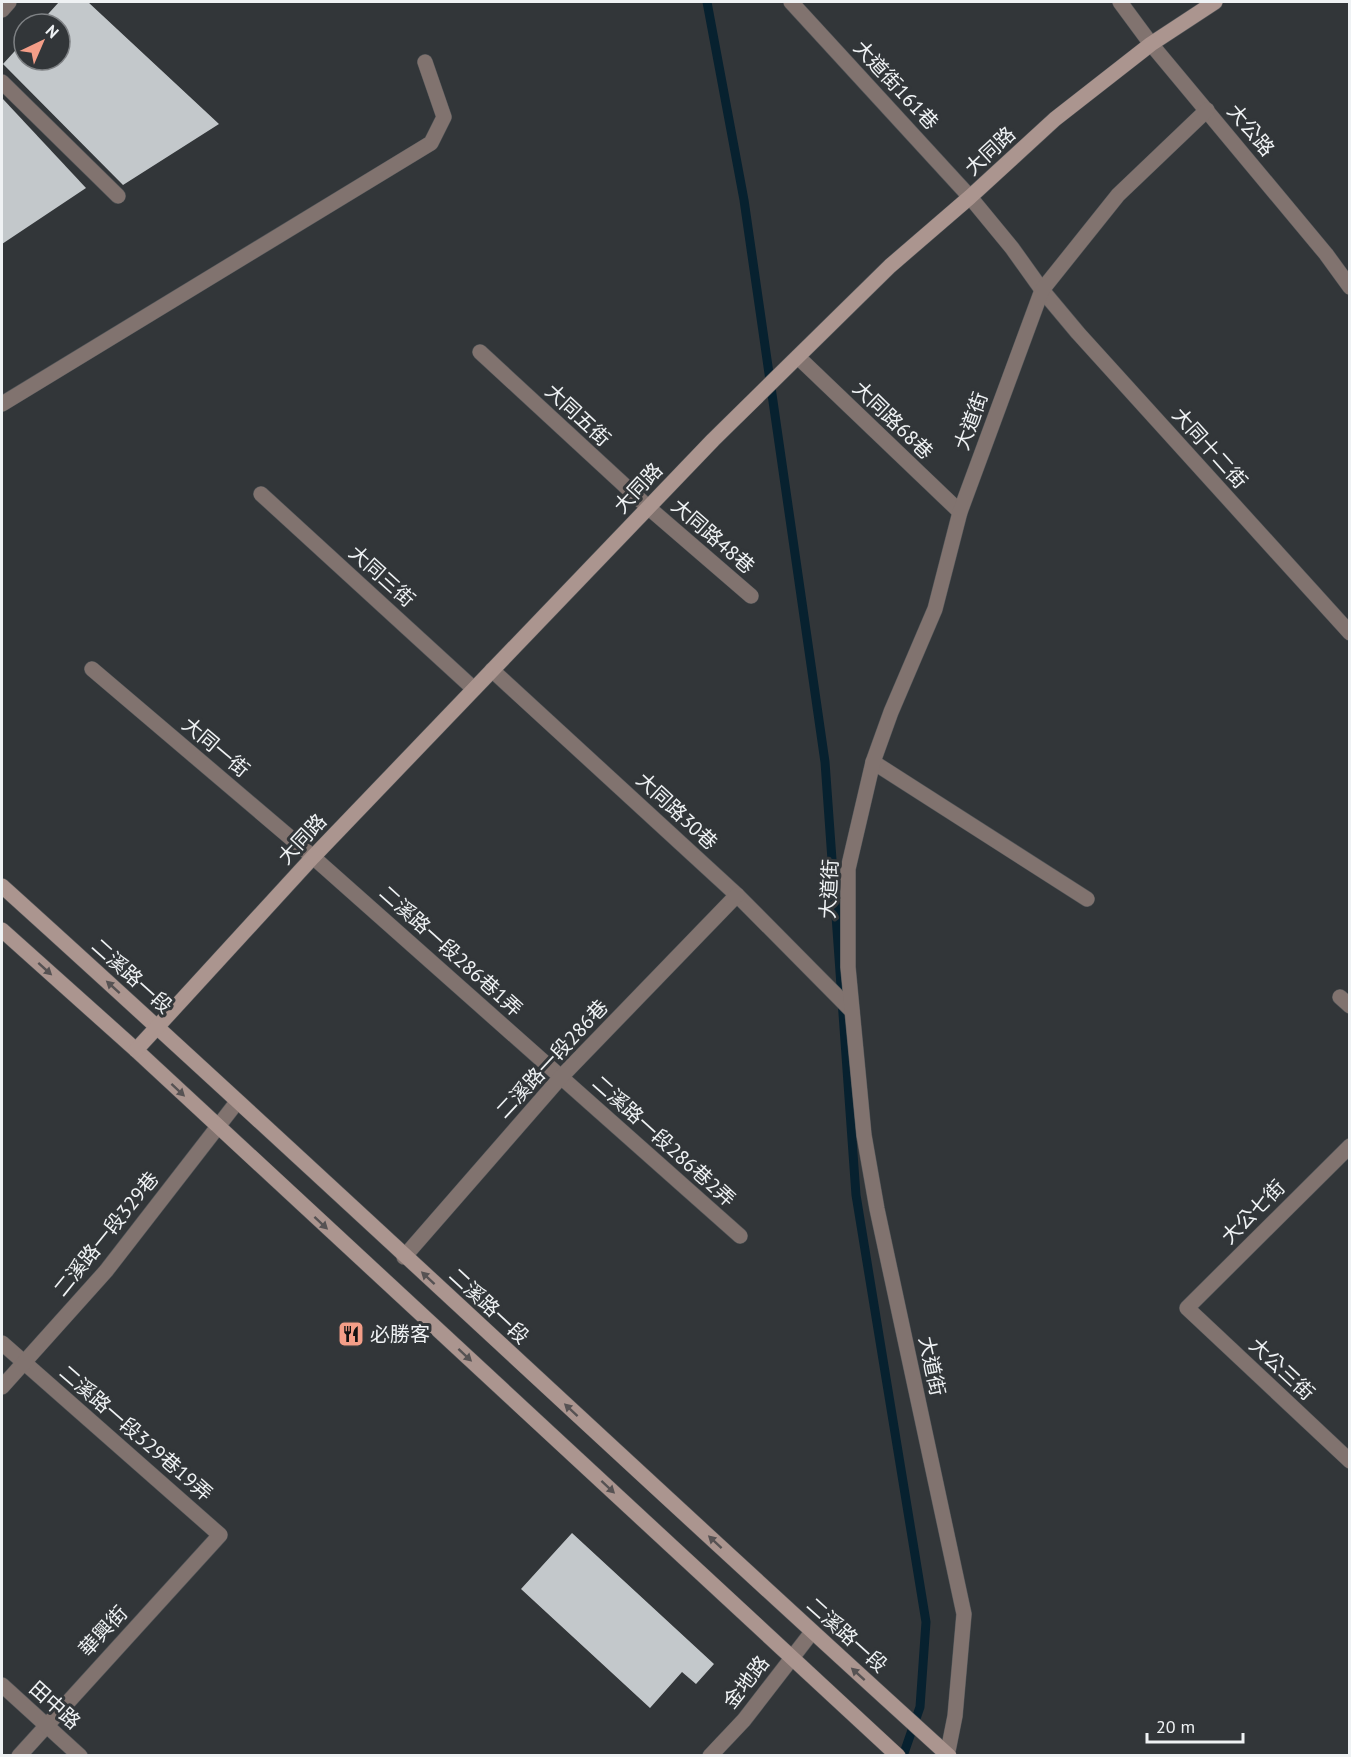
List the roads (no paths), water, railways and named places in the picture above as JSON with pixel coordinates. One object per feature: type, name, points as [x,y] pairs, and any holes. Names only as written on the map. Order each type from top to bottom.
[{"type":"main road","name":"大同路","points":[[136,1050],[313,857],[713,440],[891,266],[1055,119],[1152,44],[1215,2]]},
{"type":"main road","name":"二溪路一段","points":[[2,886],[948,1755]]},
{"type":"main road","points":[[2,930],[136,1050],[894,1752]]},
{"type":"street","points":[[2,10],[9,2]]},
{"type":"street","name":"大道街161巷","points":[[790,2],[970,197],[1012,248],[1042,290]]},
{"type":"street","name":"大公路","points":[[1120,2],[1350,286]]},
{"type":"street","points":[[2,404],[431,143],[444,117],[426,62]]},
{"type":"street","points":[[2,82],[118,196]]},
{"type":"street","name":"大道街","points":[[948,1755],[955,1716],[964,1614],[877,1209],[864,1135],[848,967],[848,869],[873,762],[934,609],[960,512],[1042,290],[1118,195],[1207,110]]},
{"type":"street","name":"大同十二街","points":[[1042,290],[1078,333],[1350,633]]},
{"type":"street","name":"大同五街","points":[[480,352],[649,508]]},
{"type":"street","name":"大同路68巷","points":[[798,357],[960,512]]},
{"type":"street","name":"大同三街","points":[[261,494],[474,689]]},
{"type":"street","name":"大同路48巷","points":[[649,508],[751,596]]},
{"type":"street","name":"大同一街","points":[[92,669],[313,857]]},
{"type":"street","name":"大同路30巷","points":[[492,670],[737,895],[852,1010]]},
{"type":"street","points":[[873,762],[1087,899]]},
{"type":"street","name":"二溪路一段286巷1弄","points":[[313,857],[561,1077]]},
{"type":"street","name":"二溪路一段286巷","points":[[404,1257],[561,1077],[737,895]]},
{"type":"street","name":"二溪路一段286巷2弄","points":[[561,1077],[740,1236]]},
{"type":"street","name":"二溪路一段329巷","points":[[2,1387],[106,1271],[237,1102]]},
{"type":"street","name":"大公七街","points":[[1186,1308],[1350,1146]]},
{"type":"street","name":"大公三街","points":[[1186,1308],[1350,1461]]},
{"type":"street","name":"二溪路一段329巷19弄","points":[[2,1343],[220,1536]]},
{"type":"street","name":"華興街","points":[[19,1755],[220,1536]]},
{"type":"street","name":"金地路","points":[[711,1755],[744,1720],[812,1632]]},
{"type":"street","name":"田中路","points":[[2,1685],[80,1755]]},
{"type":"waterway","points":[[707,2],[744,200],[825,762],[856,1195],[926,1622],[920,1707],[903,1756]]},
{"type":"place","name":"必勝客","points":[[351,1334]]}]
